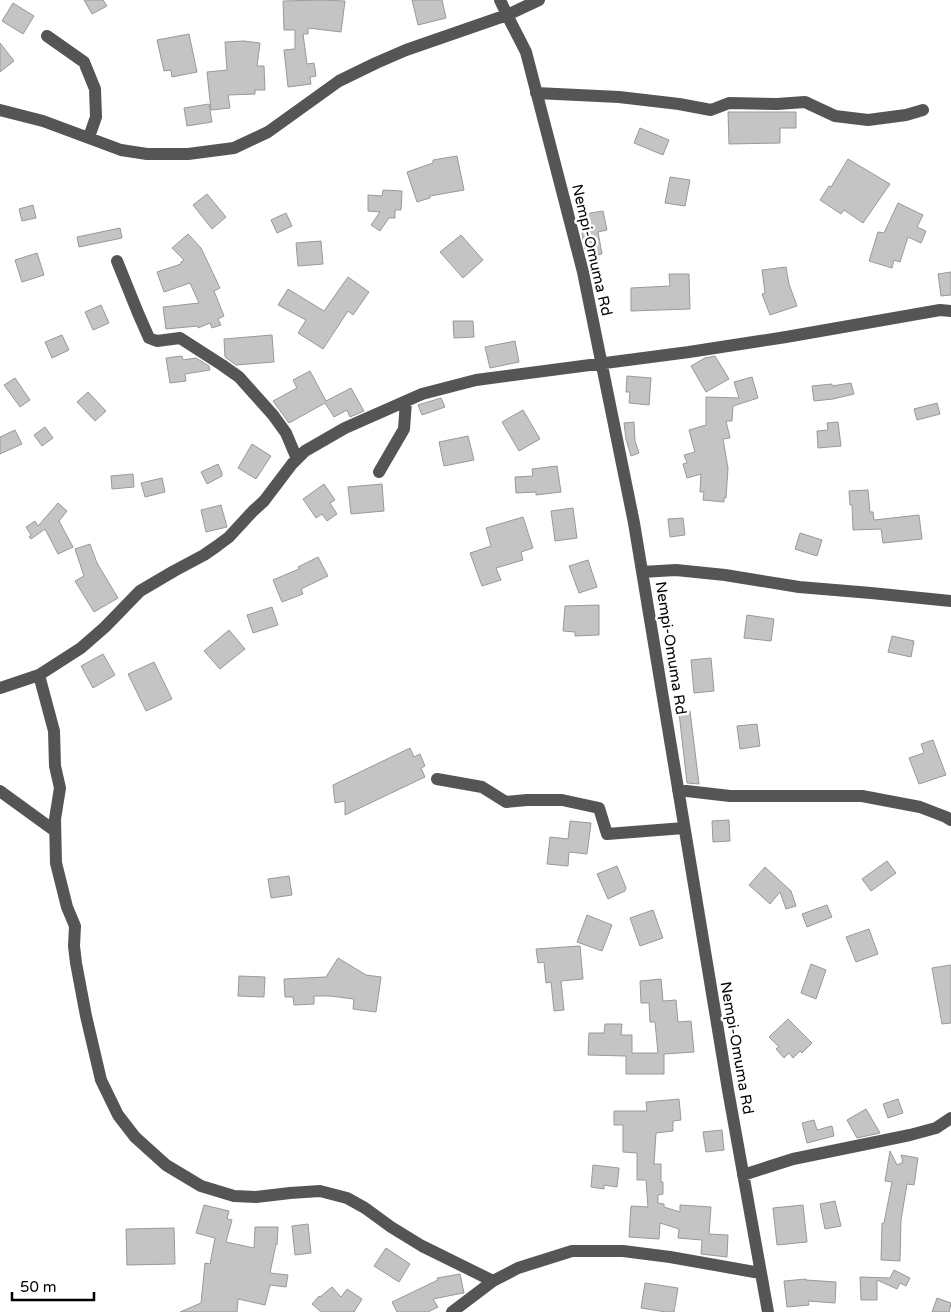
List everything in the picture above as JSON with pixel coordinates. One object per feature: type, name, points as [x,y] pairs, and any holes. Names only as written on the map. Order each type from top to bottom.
[{"type":"street","name":"Nempi-Omuma Rd","points":[[500,0],[526,52],[583,272],[634,523],[728,1090],[768,1312]]},
{"type":"street","points":[[1,112],[43,121],[121,150],[148,154],[188,154],[234,148],[268,132],[339,81],[376,63],[406,50],[507,15],[539,0]]},
{"type":"street","points":[[47,36],[84,62],[95,89],[96,116],[89,137]]},
{"type":"street","points":[[536,93],[619,97],[711,110],[728,103],[777,104],[805,102],[835,116],[868,120],[906,115],[923,110]]},
{"type":"street","points":[[117,261],[149,338],[157,341],[180,338],[239,377],[257,396],[286,433],[297,459]]},
{"type":"street","points":[[0,688],[39,675],[81,648],[105,627],[140,590],[204,555],[229,537],[253,510],[264,501],[292,464],[305,451],[346,428],[422,394],[476,380],[690,352],[940,310],[951,311]]},
{"type":"street","points":[[379,472],[404,429],[406,401]]},
{"type":"street","points":[[642,572],[676,570],[725,575],[799,587],[951,602]]},
{"type":"street","points":[[39,675],[54,731],[55,766],[60,788],[55,819],[56,863],[67,906],[76,926],[74,946],[76,963],[101,1080],[118,1115],[135,1137],[166,1165],[201,1186],[234,1196],[256,1197],[320,1191],[347,1198],[422,1246],[493,1281]]},
{"type":"street","points":[[437,779],[482,787],[506,802],[562,800],[599,808],[607,834],[684,828]]},
{"type":"street","points":[[678,790],[730,796],[862,796],[920,807],[951,820]]},
{"type":"street","points":[[0,791],[55,831]]},
{"type":"street","points":[[743,1175],[793,1159],[936,1128],[951,1118]]},
{"type":"street","points":[[452,1312],[493,1281],[518,1268],[572,1251],[623,1250],[760,1273]]},
{"type":"building","points":[[84,0],[103,0],[107,6],[92,14]]},
{"type":"building","points":[[412,0],[442,0],[446,18],[418,25]]},
{"type":"building","points":[[283,1],[345,1],[341,32],[308,28],[308,34],[303,34],[307,64],[314,63],[316,76],[310,77],[311,84],[288,87],[284,50],[295,49],[295,30],[284,30]]},
{"type":"building","points":[[13,3],[34,16],[23,34],[2,21]]},
{"type":"building","points":[[189,34],[197,72],[172,77],[171,70],[164,71],[157,40]]},
{"type":"building","points":[[244,41],[260,43],[257,66],[264,66],[265,90],[255,90],[255,94],[228,95],[230,108],[211,110],[207,72],[227,70],[225,42]]},
{"type":"building","points":[[0,43],[14,61],[0,72]]},
{"type":"building","points":[[209,104],[212,122],[187,126],[184,108]]},
{"type":"building","points":[[728,112],[796,112],[796,128],[780,128],[780,143],[729,144]]},
{"type":"building","points":[[640,128],[669,140],[663,155],[634,143]]},
{"type":"building","points":[[457,156],[464,190],[430,196],[430,198],[417,202],[407,172],[433,163],[433,160]]},
{"type":"building","points":[[848,159],[890,184],[863,223],[844,210],[841,214],[820,200],[829,186],[831,187]]},
{"type":"building","points":[[670,177],[690,180],[685,206],[665,203]]},
{"type":"building","points":[[383,190],[402,191],[401,210],[395,210],[395,218],[389,218],[380,231],[371,225],[380,212],[368,211],[368,195],[382,196]]},
{"type":"building","points":[[207,194],[226,217],[212,229],[193,205]]},
{"type":"building","points":[[898,203],[923,215],[917,227],[926,231],[921,243],[908,237],[900,262],[894,260],[892,268],[869,261],[878,232],[884,233]]},
{"type":"building","points":[[33,205],[36,218],[22,221],[19,209]]},
{"type":"building","points":[[603,211],[607,230],[598,232],[602,254],[587,257],[579,215]]},
{"type":"building","points":[[286,213],[292,226],[277,233],[271,220]]},
{"type":"building","points":[[120,228],[122,238],[79,247],[77,237]]},
{"type":"building","points":[[188,234],[201,248],[220,288],[214,291],[224,316],[218,319],[221,325],[212,328],[210,323],[198,328],[198,326],[166,329],[163,307],[199,303],[190,283],[164,292],[157,272],[181,264],[184,260],[172,248]]},
{"type":"building","points":[[461,235],[483,260],[463,278],[440,252]]},
{"type":"building","points":[[321,241],[323,264],[298,266],[296,243]]},
{"type":"building","points":[[37,253],[44,275],[22,282],[15,260]]},
{"type":"building","points":[[786,267],[789,284],[797,306],[770,315],[762,294],[765,293],[762,270]]},
{"type":"building","points":[[951,272],[951,295],[941,296],[938,274]]},
{"type":"building","points":[[669,274],[689,274],[690,309],[631,311],[631,288],[670,286]]},
{"type":"building","points":[[348,277],[369,292],[353,315],[348,311],[323,349],[298,333],[306,320],[278,305],[288,289],[324,311]]},
{"type":"building","points":[[101,305],[109,323],[93,330],[85,312]]},
{"type":"building","points":[[453,321],[473,321],[474,337],[454,338]]},
{"type":"building","points":[[62,335],[69,350],[52,358],[45,342]]},
{"type":"building","points":[[272,335],[274,362],[236,365],[225,357],[224,339]]},
{"type":"building","points":[[515,341],[519,362],[490,368],[485,347]]},
{"type":"building","points":[[182,356],[183,360],[196,358],[209,366],[210,370],[185,374],[186,381],[170,383],[166,358]]},
{"type":"building","points":[[715,356],[729,379],[706,392],[691,366],[705,358]]},
{"type":"building","points":[[310,371],[326,401],[351,388],[364,411],[350,417],[347,410],[334,417],[325,403],[289,423],[273,401],[297,388],[293,380]]},
{"type":"building","points":[[627,376],[651,378],[649,405],[629,403],[630,392],[626,392]]},
{"type":"building","points":[[752,377],[758,398],[733,406],[732,421],[726,421],[730,438],[723,439],[728,468],[726,498],[724,498],[724,502],[703,500],[704,492],[700,492],[701,474],[687,478],[683,464],[687,463],[684,455],[695,452],[689,430],[706,425],[706,397],[739,398],[734,382]]},
{"type":"building","points":[[15,378],[30,400],[20,407],[4,385]]},
{"type":"building","points":[[851,383],[854,394],[814,401],[812,386],[832,384],[832,386]]},
{"type":"building","points":[[88,392],[106,411],[95,421],[77,402]]},
{"type":"building","points":[[441,398],[445,407],[422,415],[418,405]]},
{"type":"building","points":[[937,403],[940,414],[917,420],[914,409]]},
{"type":"building","points":[[523,410],[540,439],[519,451],[502,422]]},
{"type":"building","points":[[634,422],[635,441],[639,453],[631,456],[624,423]]},
{"type":"building","points":[[838,422],[841,446],[818,448],[817,431],[828,430],[827,423]]},
{"type":"building","points":[[45,427],[53,438],[42,446],[34,435]]},
{"type":"building","points":[[15,430],[22,444],[0,454],[0,437]]},
{"type":"building","points":[[468,436],[474,460],[444,466],[439,442]]},
{"type":"building","points":[[252,444],[271,456],[256,479],[238,468]]},
{"type":"building","points":[[218,464],[222,476],[207,484],[201,472]]},
{"type":"building","points":[[557,466],[561,492],[536,495],[536,492],[516,493],[515,477],[533,476],[532,469]]},
{"type":"building","points":[[133,474],[134,487],[112,489],[111,476]]},
{"type":"building","points":[[162,478],[165,492],[145,497],[141,483]]},
{"type":"building","points":[[324,484],[335,500],[330,503],[337,514],[327,521],[322,514],[316,518],[303,499]]},
{"type":"building","points":[[382,484],[384,511],[351,514],[348,487]]},
{"type":"building","points":[[868,490],[870,512],[873,512],[874,520],[919,515],[922,539],[883,543],[881,529],[853,530],[852,505],[850,505],[849,491]]},
{"type":"building","points":[[58,503],[67,511],[59,521],[73,547],[58,554],[45,529],[31,539],[29,537],[31,535],[26,527],[35,521],[38,526]]},
{"type":"building","points":[[221,505],[227,527],[206,532],[201,510]]},
{"type":"building","points":[[573,508],[577,538],[555,541],[551,511]]},
{"type":"building","points":[[523,517],[533,548],[521,552],[523,560],[496,568],[501,580],[482,586],[470,553],[491,546],[486,528]]},
{"type":"building","points":[[683,518],[685,535],[670,537],[668,519]]},
{"type":"building","points":[[800,533],[822,540],[817,556],[795,549]]},
{"type":"building","points":[[90,544],[97,563],[118,598],[94,612],[75,581],[84,576],[75,549]]},
{"type":"building","points":[[318,557],[328,576],[301,589],[303,594],[282,602],[273,580],[299,569],[298,567]]},
{"type":"building","points":[[588,560],[597,587],[579,593],[569,566]]},
{"type":"building","points":[[599,605],[599,635],[575,636],[575,632],[563,631],[565,606]]},
{"type":"building","points":[[272,607],[278,625],[253,633],[247,615]]},
{"type":"building","points":[[747,615],[774,619],[771,641],[744,638]]},
{"type":"building","points":[[229,630],[245,649],[220,669],[204,651]]},
{"type":"building","points":[[892,636],[914,641],[911,657],[888,652]]},
{"type":"building","points":[[103,654],[115,675],[93,688],[81,666]]},
{"type":"building","points":[[711,658],[714,691],[694,693],[691,660]]},
{"type":"building","points":[[154,662],[172,699],[146,711],[128,674]]},
{"type":"building","points":[[690,711],[699,784],[687,783],[679,713]]},
{"type":"building","points":[[757,724],[760,746],[740,749],[737,726]]},
{"type":"building","points":[[933,740],[946,775],[919,784],[909,758],[924,753],[921,744]]},
{"type":"building","points":[[410,748],[414,757],[420,754],[425,766],[421,768],[425,777],[345,815],[345,801],[335,803],[333,785]]},
{"type":"building","points":[[729,820],[730,841],[713,842],[712,821]]},
{"type":"building","points":[[570,821],[591,823],[587,854],[569,852],[568,866],[547,864],[550,837],[568,839]]},
{"type":"building","points":[[887,861],[896,873],[871,891],[862,879]]},
{"type":"building","points":[[617,866],[626,888],[625,891],[608,899],[597,874]]},
{"type":"building","points":[[765,867],[791,891],[796,906],[786,909],[780,892],[770,904],[749,885]]},
{"type":"building","points":[[289,876],[292,895],[271,898],[268,879]]},
{"type":"building","points":[[827,905],[832,917],[807,927],[802,914]]},
{"type":"building","points":[[653,910],[663,938],[640,946],[630,918]]},
{"type":"building","points":[[587,915],[612,925],[602,951],[577,942]]},
{"type":"building","points":[[869,929],[878,954],[856,962],[846,937]]},
{"type":"building","points":[[580,946],[583,979],[561,981],[564,1010],[554,1011],[551,982],[546,983],[544,962],[538,963],[536,949]]},
{"type":"building","points":[[338,958],[366,975],[381,977],[376,1012],[353,1009],[354,999],[314,996],[314,1004],[294,1005],[293,997],[285,997],[284,979],[326,977]]},
{"type":"building","points":[[811,964],[826,970],[816,999],[801,993]]},
{"type":"building","points":[[951,965],[951,1023],[942,1024],[932,968]]},
{"type":"building","points":[[239,976],[265,977],[264,997],[238,996]]},
{"type":"building","points":[[661,979],[663,1001],[676,1000],[678,1022],[691,1021],[694,1052],[664,1054],[664,1074],[626,1074],[626,1056],[588,1055],[589,1033],[604,1033],[605,1024],[622,1024],[621,1035],[632,1035],[632,1053],[658,1053],[655,1022],[650,1022],[649,1003],[641,1003],[640,981]]},
{"type":"building","points":[[788,1019],[812,1043],[802,1053],[800,1051],[793,1058],[789,1053],[784,1058],[776,1049],[779,1047],[769,1037]]},
{"type":"building","points":[[679,1099],[681,1120],[673,1121],[673,1131],[656,1133],[654,1164],[661,1164],[661,1182],[663,1182],[663,1194],[658,1195],[658,1203],[680,1212],[680,1205],[711,1207],[709,1234],[728,1235],[727,1257],[701,1254],[702,1240],[678,1238],[679,1229],[660,1223],[659,1239],[629,1237],[631,1206],[648,1207],[646,1180],[637,1180],[637,1153],[623,1152],[623,1125],[614,1125],[614,1111],[647,1111],[646,1102]]},
{"type":"building","points":[[898,1099],[903,1113],[888,1118],[883,1104]]},
{"type":"building","points":[[866,1109],[880,1133],[857,1138],[847,1120]]},
{"type":"building","points":[[814,1120],[817,1130],[832,1126],[834,1136],[807,1143],[802,1123]]},
{"type":"building","points":[[722,1130],[724,1150],[706,1152],[703,1132]]},
{"type":"building","points":[[890,1151],[897,1165],[903,1162],[901,1155],[918,1158],[914,1185],[907,1184],[901,1220],[900,1261],[881,1260],[882,1223],[884,1223],[892,1182],[885,1181]]},
{"type":"building","points":[[593,1165],[619,1168],[617,1187],[604,1185],[604,1189],[591,1187]]},
{"type":"building","points":[[835,1201],[841,1226],[825,1229],[820,1204]]},
{"type":"building","points":[[204,1205],[229,1211],[227,1219],[232,1220],[226,1242],[254,1248],[255,1227],[278,1227],[277,1245],[270,1273],[288,1275],[286,1287],[270,1285],[265,1305],[238,1299],[237,1312],[180,1312],[201,1303],[205,1263],[210,1264],[215,1238],[196,1233]]},
{"type":"building","points":[[803,1205],[807,1242],[777,1245],[773,1208]]},
{"type":"building","points":[[308,1224],[311,1253],[295,1255],[292,1226]]},
{"type":"building","points":[[174,1228],[175,1264],[127,1265],[126,1229]]},
{"type":"building","points":[[386,1248],[410,1264],[399,1282],[374,1266]]},
{"type":"building","points":[[894,1270],[910,1278],[906,1286],[900,1283],[897,1289],[877,1280],[877,1300],[861,1300],[860,1277],[890,1278]]},
{"type":"building","points":[[460,1274],[464,1293],[433,1299],[438,1307],[428,1312],[397,1312],[392,1302],[438,1280],[437,1278]]},
{"type":"building","points":[[806,1279],[836,1282],[835,1303],[808,1301],[809,1305],[787,1307],[784,1281]]},
{"type":"building","points":[[645,1283],[678,1288],[674,1312],[641,1308]]},
{"type":"building","points":[[332,1287],[341,1297],[347,1289],[362,1299],[354,1312],[321,1312],[312,1304],[319,1296]]},
{"type":"building","points":[[937,1298],[951,1303],[949,1312],[932,1312]]}]
